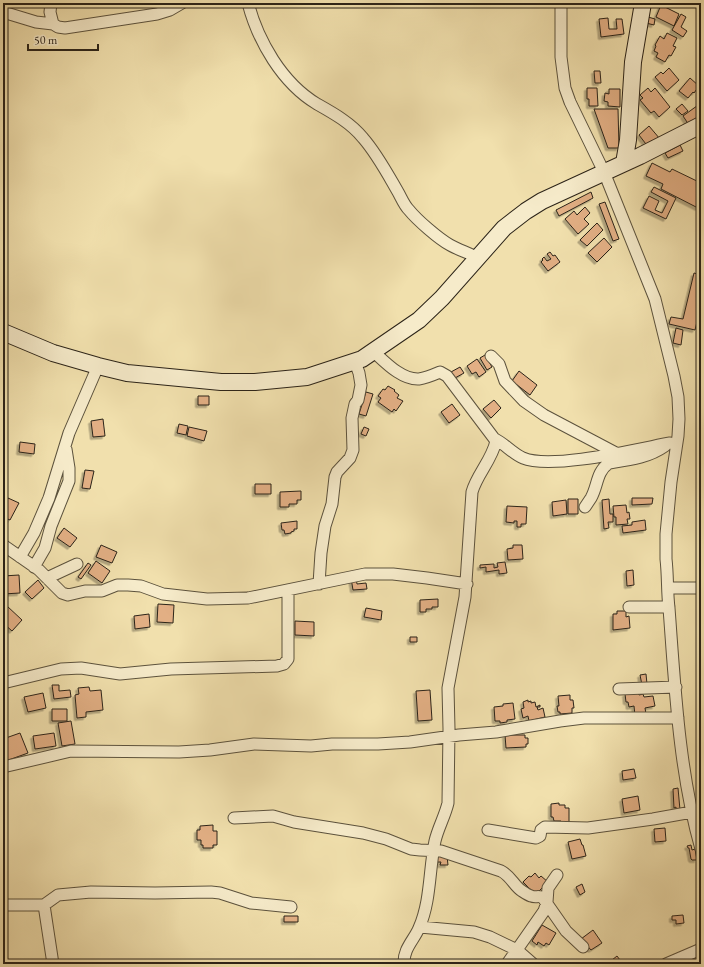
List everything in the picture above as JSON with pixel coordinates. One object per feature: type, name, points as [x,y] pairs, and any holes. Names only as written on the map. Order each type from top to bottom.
[{"type":"street","points":[[52,3],[50,12],[53,24]]},
{"type":"street","points":[[3,12],[36,22],[53,24],[58,27],[65,28],[139,18],[163,13],[182,3]]},
{"type":"street","points":[[248,3],[256,28],[262,40],[277,66],[295,87],[351,126],[363,137],[376,155],[408,210],[434,234],[450,245],[478,258]]},
{"type":"street","points":[[561,3],[562,57],[565,88],[604,172],[655,299],[670,356],[678,397],[679,419],[674,439],[666,534],[666,559],[678,718],[686,782],[701,849]]},
{"type":"street","points":[[624,164],[628,140],[633,62],[643,3]]},
{"type":"street","points":[[3,332],[52,353],[127,373],[221,382],[255,382],[307,377],[355,362],[374,352],[419,320],[442,298],[504,228],[521,214],[542,201],[624,164],[701,125]]},
{"type":"street","points":[[374,352],[393,368],[407,376],[420,379],[440,372],[447,376],[495,439],[523,458],[532,460],[559,461],[616,453],[674,439]]},
{"type":"street","points":[[491,356],[499,364],[505,381],[524,401],[544,415],[616,453]]},
{"type":"street","points":[[319,584],[321,553],[325,526],[332,504],[334,477],[350,458],[353,450],[352,418],[361,385],[355,362]]},
{"type":"street","points":[[20,557],[34,533],[44,510],[66,447],[69,433],[98,366]]},
{"type":"street","points":[[404,964],[404,958],[411,940],[420,927],[430,880],[433,850],[437,835],[446,815],[449,795],[448,688],[467,584],[472,492],[496,444],[495,439]]},
{"type":"street","points":[[585,507],[591,498],[600,472],[605,466],[609,463],[642,458],[656,452],[674,439]]},
{"type":"street","points":[[34,567],[45,548],[51,526],[69,481],[66,447]]},
{"type":"street","points":[[3,545],[34,567],[62,593],[68,595],[85,591],[102,591],[117,585],[141,586],[163,594],[207,599],[255,598],[365,574],[427,578],[467,584]]},
{"type":"street","points":[[47,578],[77,564]]},
{"type":"street","points":[[668,588],[701,588]]},
{"type":"street","points":[[3,683],[61,669],[81,668],[120,674],[171,669],[270,666],[284,664],[288,659],[288,590]]},
{"type":"street","points":[[629,607],[669,607]]},
{"type":"street","points":[[619,689],[676,687]]},
{"type":"street","points":[[3,767],[71,751],[179,752],[254,744],[311,746],[332,744],[378,744],[410,742],[449,736],[496,732],[584,718],[678,718]]},
{"type":"street","points":[[488,830],[536,838],[540,836],[541,830],[545,827],[588,828],[692,812]]},
{"type":"street","points":[[234,818],[273,816],[294,822],[375,836],[411,849],[441,851],[507,874],[522,891],[532,896],[541,896],[547,902],[560,923],[583,947]]},
{"type":"street","points":[[507,964],[544,911],[547,902],[548,888],[557,875]]},
{"type":"street","points":[[3,905],[44,905],[58,896],[91,892],[211,892],[220,893],[250,903],[291,907]]},
{"type":"street","points":[[44,905],[53,964]]},
{"type":"street","points":[[420,927],[469,930],[490,937],[517,950],[533,964]]},
{"type":"street","points":[[666,964],[701,949]]},
{"type":"building","points":[[661,5],[679,14],[674,26],[656,17]]},
{"type":"building","points":[[681,14],[686,17],[681,27],[687,31],[683,37],[672,30]]},
{"type":"building","points":[[648,17],[655,19],[654,25],[646,23]]},
{"type":"building","points":[[608,18],[609,29],[617,29],[616,19],[622,19],[624,34],[601,37],[599,19]]},
{"type":"building","points":[[667,33],[677,38],[673,46],[676,47],[671,56],[669,55],[665,62],[656,57],[658,53],[654,51],[655,45],[660,36],[664,39]]},
{"type":"building","points":[[669,68],[679,80],[667,91],[655,77],[661,72],[663,74]]},
{"type":"building","points":[[594,71],[600,71],[601,83],[595,83]]},
{"type":"building","points":[[690,78],[699,86],[688,98],[679,91]]},
{"type":"building","points":[[587,88],[597,88],[598,106],[589,106],[589,99],[587,99]]},
{"type":"building","points":[[648,88],[651,92],[655,88],[670,107],[659,117],[654,111],[651,113],[640,100],[643,98],[640,95]]},
{"type":"building","points":[[609,89],[620,89],[620,107],[608,106],[608,102],[604,101],[605,93],[609,94]]},
{"type":"building","points":[[701,103],[701,116],[689,125],[683,116]]},
{"type":"building","points":[[682,104],[688,111],[682,115],[676,109]]},
{"type":"building","points":[[594,109],[618,109],[619,148],[608,148]]},
{"type":"building","points":[[649,126],[660,139],[649,148],[639,135]]},
{"type":"building","points":[[680,145],[683,151],[668,158],[665,153]]},
{"type":"building","points":[[652,163],[670,172],[672,169],[701,183],[701,201],[698,208],[661,189],[663,184],[646,176]]},
{"type":"building","points":[[654,187],[676,198],[666,219],[643,208],[649,196],[659,201],[655,210],[662,213],[668,201],[651,192]]},
{"type":"building","points":[[591,192],[593,198],[559,216],[556,210]]},
{"type":"building","points":[[605,202],[619,239],[613,241],[599,204]]},
{"type":"building","points":[[585,207],[590,213],[584,219],[589,224],[578,234],[565,219],[574,211],[577,215]]},
{"type":"building","points":[[597,223],[603,230],[587,246],[580,240]]},
{"type":"building","points":[[604,238],[612,247],[597,262],[588,253]]},
{"type":"building","points":[[550,252],[553,256],[555,255],[560,262],[548,271],[541,262],[544,257],[547,261],[551,259],[547,254]]},
{"type":"building","points":[[694,273],[701,275],[701,305],[695,330],[669,324],[671,317],[683,319]]},
{"type":"building","points":[[676,328],[683,330],[681,345],[673,343]]},
{"type":"building","points":[[485,355],[492,367],[487,370],[480,358]]},
{"type":"building","points":[[477,359],[486,372],[479,377],[476,372],[472,374],[467,366]]},
{"type":"building","points":[[460,367],[464,373],[455,378],[451,372]]},
{"type":"building","points":[[519,371],[537,385],[530,395],[512,381]]},
{"type":"building","points":[[388,386],[395,390],[394,391],[399,395],[397,398],[403,401],[396,411],[394,409],[392,412],[378,402],[381,398],[378,396],[383,389],[385,390]]},
{"type":"building","points":[[366,392],[373,394],[366,416],[359,414]]},
{"type":"building","points":[[198,396],[209,396],[209,405],[198,405]]},
{"type":"building","points":[[494,400],[501,408],[491,418],[483,409]]},
{"type":"building","points":[[452,404],[460,415],[449,423],[441,412]]},
{"type":"building","points":[[103,419],[105,436],[93,437],[91,421]]},
{"type":"building","points":[[179,424],[188,426],[186,435],[177,433]]},
{"type":"building","points":[[189,427],[207,431],[204,441],[187,436]]},
{"type":"building","points":[[364,427],[369,429],[366,436],[361,434]]},
{"type":"building","points":[[20,442],[35,444],[34,454],[19,452]]},
{"type":"building","points":[[85,470],[94,471],[90,489],[82,488]]},
{"type":"building","points":[[255,484],[271,484],[271,494],[255,494]]},
{"type":"building","points":[[301,491],[301,500],[297,500],[297,504],[289,504],[289,507],[280,507],[280,492]]},
{"type":"building","points":[[8,498],[19,503],[10,520],[3,517],[3,508]]},
{"type":"building","points":[[632,498],[653,498],[652,504],[632,505]]},
{"type":"building","points":[[568,499],[578,499],[578,514],[568,514]]},
{"type":"building","points":[[609,499],[610,514],[613,514],[613,522],[608,522],[609,528],[604,529],[602,500]]},
{"type":"building","points":[[566,500],[567,514],[553,516],[552,502]]},
{"type":"building","points":[[626,505],[627,513],[629,512],[630,519],[627,519],[628,524],[616,525],[616,517],[614,517],[613,506]]},
{"type":"building","points":[[507,506],[527,507],[526,524],[521,524],[521,527],[517,527],[517,521],[514,521],[514,523],[506,522]]},
{"type":"building","points":[[645,520],[646,530],[623,533],[622,526],[632,525],[632,522]]},
{"type":"building","points":[[297,521],[297,529],[294,529],[291,533],[285,534],[284,530],[282,530],[281,523]]},
{"type":"building","points":[[64,528],[77,538],[70,547],[57,538]]},
{"type":"building","points":[[101,545],[117,552],[112,563],[96,557]]},
{"type":"building","points":[[513,545],[522,545],[523,559],[508,560],[507,549],[513,548]]},
{"type":"building","points":[[96,561],[110,571],[102,583],[88,573]]},
{"type":"building","points":[[505,562],[507,573],[499,574],[499,570],[486,572],[486,567],[480,568],[480,565],[494,564],[494,568],[498,567],[497,563]]},
{"type":"building","points":[[88,563],[91,565],[81,579],[78,577]]},
{"type":"building","points":[[633,570],[634,585],[627,586],[626,571]]},
{"type":"building","points":[[19,575],[20,593],[3,594],[3,576]]},
{"type":"building","points":[[351,578],[356,578],[357,584],[366,583],[367,589],[353,590]]},
{"type":"building","points":[[38,580],[44,588],[32,599],[25,592]]},
{"type":"building","points":[[438,599],[438,607],[426,609],[426,612],[420,612],[420,600]]},
{"type":"building","points":[[158,604],[174,605],[173,623],[157,622]]},
{"type":"building","points":[[7,606],[22,620],[12,631],[3,623],[3,611]]},
{"type":"building","points":[[366,608],[382,611],[381,620],[364,617]]},
{"type":"building","points":[[617,611],[626,611],[626,617],[629,616],[630,628],[613,630],[613,614],[617,614]]},
{"type":"building","points":[[149,614],[150,627],[135,629],[134,616]]},
{"type":"building","points":[[295,621],[314,622],[314,636],[295,635]]},
{"type":"building","points":[[410,637],[417,637],[417,642],[410,642]]},
{"type":"building","points":[[646,674],[647,684],[642,685],[640,675]]},
{"type":"building","points":[[52,685],[59,685],[59,691],[70,690],[71,697],[54,699]]},
{"type":"building","points":[[89,687],[90,691],[101,690],[103,710],[86,712],[86,717],[77,718],[75,695],[79,694],[78,688]]},
{"type":"building","points":[[430,690],[432,720],[418,721],[416,691]]},
{"type":"building","points":[[638,692],[639,695],[643,694],[644,697],[653,696],[655,706],[645,708],[646,714],[635,716],[634,706],[629,707],[628,702],[626,702],[625,694]]},
{"type":"building","points":[[43,693],[46,708],[28,712],[24,697]]},
{"type":"building","points":[[570,695],[570,700],[573,700],[574,708],[572,708],[572,713],[560,714],[557,706],[559,706],[558,696]]},
{"type":"building","points":[[528,700],[528,702],[531,701],[531,703],[535,702],[536,707],[540,705],[540,707],[537,707],[538,710],[543,708],[545,717],[529,721],[528,716],[523,718],[521,709],[524,708],[523,702]]},
{"type":"building","points":[[513,703],[515,719],[500,723],[500,721],[495,721],[494,707]]},
{"type":"building","points":[[52,709],[67,709],[67,721],[52,721]]},
{"type":"building","points":[[71,721],[75,744],[62,746],[58,723]]},
{"type":"building","points":[[20,733],[28,753],[3,762],[3,739]]},
{"type":"building","points":[[54,733],[56,746],[35,749],[33,736]]},
{"type":"building","points":[[505,735],[525,735],[525,738],[528,738],[528,744],[526,744],[526,747],[506,748]]},
{"type":"building","points":[[634,769],[636,778],[623,780],[622,771]]},
{"type":"building","points":[[678,788],[680,810],[676,812],[676,807],[674,808],[673,789]]},
{"type":"building","points":[[638,796],[640,810],[624,813],[622,799]]},
{"type":"building","points":[[559,803],[559,805],[565,805],[565,808],[569,808],[569,823],[554,821],[553,817],[551,817],[551,804]]},
{"type":"building","points":[[213,825],[213,831],[217,831],[217,845],[213,845],[213,848],[203,848],[203,845],[201,845],[201,840],[197,840],[197,830],[200,830],[200,826]]},
{"type":"building","points":[[665,828],[666,841],[655,842],[654,829]]},
{"type":"building","points":[[580,839],[586,856],[572,859],[568,842]]},
{"type":"building","points":[[691,845],[692,850],[695,849],[697,860],[691,859],[689,848],[687,846]]},
{"type":"building","points":[[436,856],[447,856],[448,865],[440,865],[441,862],[436,862]]},
{"type":"building","points":[[535,873],[539,878],[541,876],[548,882],[534,896],[530,891],[531,890],[523,882]]},
{"type":"building","points":[[582,884],[585,892],[580,895],[576,887]]},
{"type":"building","points":[[683,915],[684,923],[676,924],[676,920],[672,920],[672,916]]},
{"type":"building","points":[[284,916],[298,916],[298,922],[284,922]]},
{"type":"building","points":[[542,925],[556,933],[549,945],[546,943],[544,946],[538,942],[537,945],[532,941]]},
{"type":"building","points":[[593,930],[602,943],[591,950],[581,939]]},
{"type":"building","points":[[617,956],[623,964],[607,964]]}]
